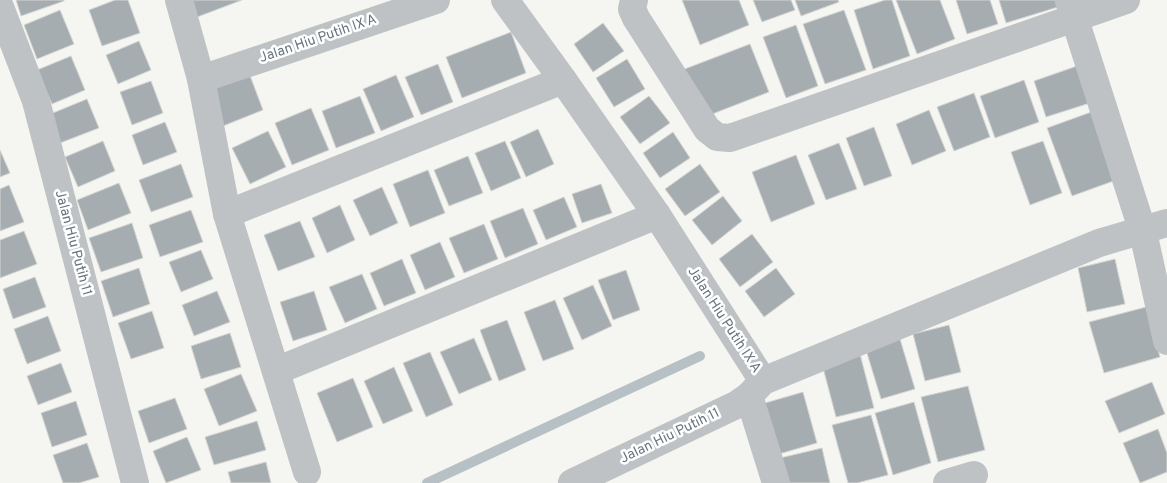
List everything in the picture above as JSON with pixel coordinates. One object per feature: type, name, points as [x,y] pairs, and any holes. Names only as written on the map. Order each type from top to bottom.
[{"type":"street","points":[[179,0],[201,79],[227,214],[307,472]]},
{"type":"street","name":"Jalan Hiu Putih IX A","points":[[201,79],[436,0]]},
{"type":"street","name":"Jalan Hiu Putih IX A","points":[[505,0],[564,80],[657,215],[756,389],[1099,244],[1155,228]]},
{"type":"street","points":[[634,0],[632,9],[636,18],[708,129],[717,137],[730,138],[1071,9],[1126,0]]},
{"type":"street","name":"Jalan Hiu Putih 11","points":[[0,7],[36,102],[135,483]]},
{"type":"street","points":[[1071,9],[1155,228],[1167,341]]},
{"type":"street","points":[[227,214],[564,80]]},
{"type":"street","points":[[276,371],[657,215]]},
{"type":"street","points":[[756,389],[776,483]]},
{"type":"street","name":"Jalan Hiu Putih 11","points":[[572,483],[736,404],[756,389]]},
{"type":"street","points":[[947,483],[974,475]]},
{"type":"building","points":[[16,0],[64,0],[64,1],[21,16]]},
{"type":"building","points":[[115,0],[128,0],[140,33],[102,46],[89,10]]},
{"type":"building","points":[[185,0],[242,0],[192,19]]},
{"type":"building","points":[[682,0],[739,0],[749,25],[700,45]]},
{"type":"building","points":[[753,0],[791,0],[795,10],[762,22]]},
{"type":"building","points":[[795,0],[838,0],[839,2],[801,16]]},
{"type":"building","points":[[885,0],[892,0],[910,56],[873,69],[854,10]]},
{"type":"building","points":[[896,0],[940,0],[955,39],[917,54]]},
{"type":"building","points":[[956,0],[990,0],[998,24],[967,34]]},
{"type":"building","points":[[999,0],[1056,0],[1058,7],[1006,23]]},
{"type":"building","points":[[60,10],[74,44],[37,59],[24,25]]},
{"type":"building","points":[[844,10],[866,70],[825,84],[803,24]]},
{"type":"building","points":[[603,23],[624,51],[593,72],[574,44]]},
{"type":"building","points":[[796,25],[818,86],[786,98],[763,37]]},
{"type":"building","points":[[511,32],[526,73],[462,98],[446,57]]},
{"type":"building","points":[[139,41],[151,70],[118,84],[106,55]]},
{"type":"building","points":[[750,44],[769,92],[702,118],[682,70]]},
{"type":"building","points":[[71,56],[85,90],[52,104],[37,70]]},
{"type":"building","points":[[627,59],[645,89],[614,107],[596,78]]},
{"type":"building","points":[[438,64],[453,102],[421,115],[405,77]]},
{"type":"building","points":[[246,65],[263,110],[223,126],[206,81]]},
{"type":"building","points":[[1077,66],[1090,103],[1046,117],[1034,81]]},
{"type":"building","points":[[396,75],[414,117],[381,131],[363,89]]},
{"type":"building","points":[[1024,80],[1039,122],[995,138],[980,96]]},
{"type":"building","points":[[151,81],[163,113],[132,125],[120,92]]},
{"type":"building","points":[[974,93],[990,137],[954,151],[937,107]]},
{"type":"building","points":[[360,96],[375,133],[336,148],[322,111]]},
{"type":"building","points":[[649,96],[670,123],[640,144],[620,117]]},
{"type":"building","points":[[87,99],[99,128],[60,143],[48,115]]},
{"type":"building","points":[[311,108],[329,150],[292,165],[275,123]]},
{"type":"building","points":[[929,110],[946,151],[912,165],[896,124]]},
{"type":"building","points":[[1094,111],[1119,179],[1072,196],[1047,128]]},
{"type":"building","points":[[165,122],[177,152],[143,165],[132,135]]},
{"type":"building","points":[[874,127],[892,176],[864,186],[846,138]]},
{"type":"building","points":[[538,129],[554,164],[526,177],[510,142]]},
{"type":"building","points":[[268,131],[286,167],[250,184],[232,148]]},
{"type":"building","points":[[673,132],[690,158],[660,178],[643,153]]},
{"type":"building","points":[[103,141],[115,171],[78,187],[65,157]]},
{"type":"building","points":[[505,141],[521,178],[491,191],[475,153]]},
{"type":"building","points":[[1043,141],[1062,193],[1030,205],[1011,152]]},
{"type":"building","points":[[839,143],[857,189],[826,200],[808,155]]},
{"type":"building","points":[[0,150],[10,173],[0,177]]},
{"type":"building","points":[[796,155],[815,204],[771,222],[752,172]]},
{"type":"building","points":[[468,156],[483,193],[449,206],[434,170]]},
{"type":"building","points":[[181,164],[193,197],[151,212],[139,180]]},
{"type":"building","points":[[700,164],[720,192],[685,216],[665,189]]},
{"type":"building","points":[[428,170],[445,213],[410,227],[393,184]]},
{"type":"building","points":[[119,183],[131,213],[88,230],[77,200]]},
{"type":"building","points":[[601,184],[612,213],[582,223],[572,194]]},
{"type":"building","points":[[9,185],[24,222],[0,231],[0,189]]},
{"type":"building","points":[[382,187],[398,223],[370,236],[353,200]]},
{"type":"building","points":[[723,196],[742,221],[712,245],[692,220]]},
{"type":"building","points":[[564,197],[577,227],[546,240],[533,210]]},
{"type":"building","points":[[340,205],[355,240],[327,253],[312,218]]},
{"type":"building","points":[[523,208],[538,244],[505,258],[490,221]]},
{"type":"building","points":[[191,210],[203,242],[160,257],[149,225]]},
{"type":"building","points":[[300,221],[315,257],[278,271],[264,235]]},
{"type":"building","points":[[132,223],[143,258],[101,272],[89,238]]},
{"type":"building","points":[[484,224],[498,259],[464,273],[449,238]]},
{"type":"building","points":[[24,231],[37,264],[0,278],[0,240]]},
{"type":"building","points":[[752,234],[773,262],[740,287],[719,259]]},
{"type":"building","points":[[440,242],[455,277],[425,290],[410,255]]},
{"type":"building","points":[[201,250],[213,279],[181,292],[169,262]]},
{"type":"building","points":[[402,259],[416,293],[384,306],[370,273]]},
{"type":"building","points":[[1115,259],[1125,304],[1087,312],[1078,268]]},
{"type":"building","points":[[139,268],[150,304],[113,317],[101,281]]},
{"type":"building","points":[[776,268],[795,294],[764,317],[745,291]]},
{"type":"building","points":[[626,270],[640,310],[613,320],[598,280]]},
{"type":"building","points":[[362,274],[377,309],[345,323],[329,287]]},
{"type":"building","points":[[35,277],[46,307],[13,319],[3,289]]},
{"type":"building","points":[[593,285],[612,326],[582,340],[563,298]]},
{"type":"building","points":[[217,291],[230,322],[194,336],[182,305]]},
{"type":"building","points":[[314,291],[327,330],[293,341],[280,302]]},
{"type":"building","points":[[555,300],[574,349],[543,361],[524,312]]},
{"type":"building","points":[[1146,307],[1160,357],[1104,373],[1089,322]]},
{"type":"building","points":[[152,311],[164,348],[131,359],[118,323]]},
{"type":"building","points":[[48,316],[61,351],[27,364],[14,329]]},
{"type":"building","points":[[507,320],[526,370],[499,381],[480,330]]},
{"type":"building","points":[[949,325],[961,372],[925,381],[913,334]]},
{"type":"building","points":[[230,333],[241,367],[201,379],[191,346]]},
{"type":"building","points":[[474,338],[492,380],[459,394],[440,352]]},
{"type":"building","points":[[900,339],[915,389],[881,399],[866,350]]},
{"type":"building","points":[[430,352],[453,405],[426,417],[403,363]]},
{"type":"building","points":[[860,354],[874,408],[836,417],[822,364]]},
{"type":"building","points":[[61,363],[72,392],[38,405],[27,376]]},
{"type":"building","points":[[394,367],[413,411],[383,424],[364,381]]},
{"type":"building","points":[[241,374],[257,411],[219,426],[204,389]]},
{"type":"building","points":[[353,378],[373,427],[337,442],[317,393]]},
{"type":"building","points":[[1152,382],[1165,414],[1119,433],[1105,401]]},
{"type":"building","points":[[968,386],[985,450],[938,462],[921,397]]},
{"type":"building","points":[[803,392],[817,443],[779,454],[765,403]]},
{"type":"building","points":[[175,398],[187,429],[149,443],[138,411]]},
{"type":"building","points":[[76,401],[87,435],[52,447],[41,413]]},
{"type":"building","points":[[914,402],[931,463],[893,475],[875,413]]},
{"type":"building","points":[[871,415],[888,475],[857,483],[848,483],[832,425]]},
{"type":"building","points":[[257,421],[266,450],[214,465],[205,437]]},
{"type":"building","points":[[1158,429],[1167,453],[1167,472],[1140,483],[1123,443]]},
{"type":"building","points":[[187,437],[201,470],[166,483],[153,451]]},
{"type":"building","points":[[87,443],[99,477],[79,483],[63,483],[53,455]]},
{"type":"building","points":[[822,448],[830,483],[786,483],[780,458]]},
{"type":"building","points":[[266,462],[271,483],[231,483],[228,472]]},
{"type":"waterway","points":[[427,483],[700,356]]}]
